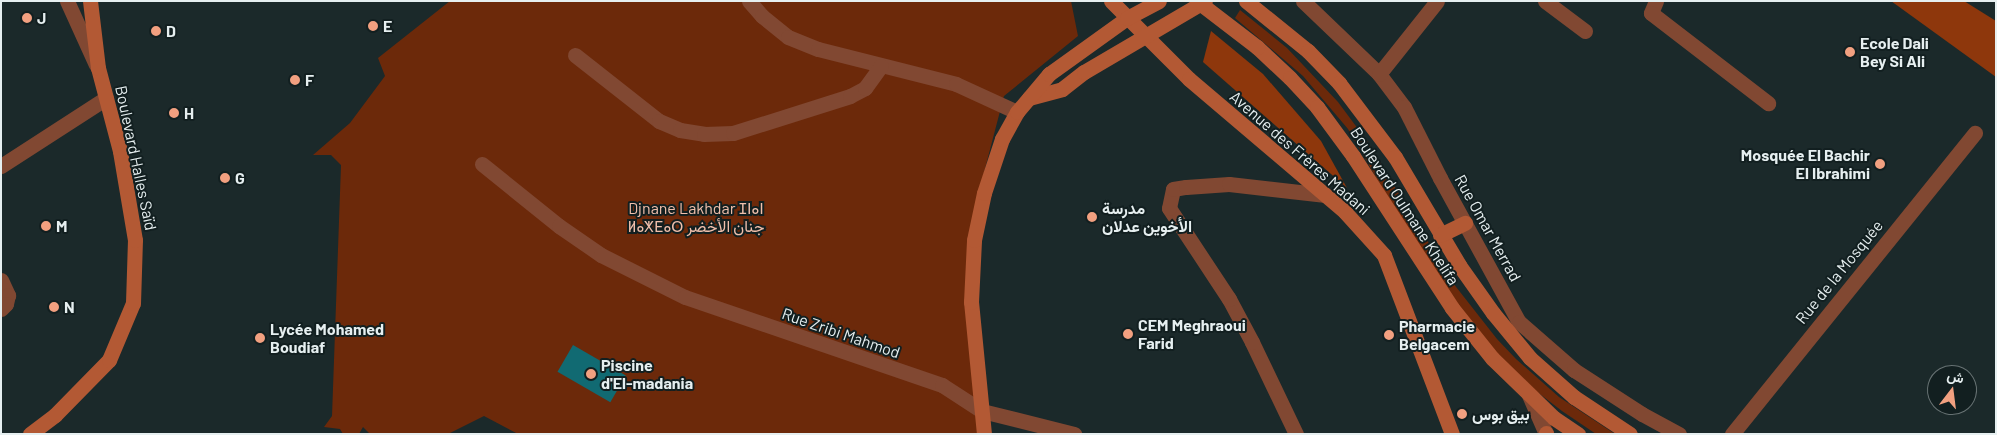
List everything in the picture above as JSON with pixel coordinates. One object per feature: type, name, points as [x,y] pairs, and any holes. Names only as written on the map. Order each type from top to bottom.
[{"type":"main road","name":"Boulevard Halles Saïd","points":[[30,434],[55,414],[110,360],[133,303],[136,240],[120,151],[98,68],[90,1]]},
{"type":"main road","name":"Avenue des Frères Madani","points":[[1112,1],[1182,72],[1345,212],[1384,256],[1452,434]]},
{"type":"main road","points":[[984,434],[971,302],[974,240],[991,165],[1002,139],[1017,112],[1048,74],[1127,18],[1159,1]]},
{"type":"main road","name":"Boulevard Oulmane Khelifa","points":[[1197,1],[1257,47],[1290,78],[1316,107],[1353,156],[1452,308],[1492,358],[1554,418],[1578,434]]},
{"type":"main road","points":[[1029,98],[1062,89],[1084,72],[1144,35],[1205,1]]},
{"type":"main road","points":[[1246,1],[1308,51],[1339,83],[1395,157],[1440,235],[1493,313],[1530,358],[1574,397],[1630,434]]},
{"type":"main road","points":[[1440,235],[1465,223]]},
{"type":"street","points":[[67,1],[98,68]]},
{"type":"street","points":[[749,1],[762,16],[788,37],[818,49],[956,84],[1017,112]]},
{"type":"street","name":"Rue Omar Merrad","points":[[1303,1],[1379,74],[1404,107],[1519,322],[1574,370],[1642,414],[1679,434]]},
{"type":"street","points":[[1379,74],[1437,1]]},
{"type":"street","points":[[1545,1],[1585,31]]},
{"type":"street","points":[[1656,1],[1651,13],[1768,103]]},
{"type":"street","points":[[575,55],[659,121],[680,130],[704,134],[733,133],[850,96],[865,88],[881,66]]},
{"type":"street","points":[[1,166],[106,98]]},
{"type":"street","name":"Rue de la Mosquée","points":[[1732,434],[1975,133]]},
{"type":"street","name":"Rue Zribi Mahmod","points":[[482,164],[559,226],[601,255],[685,297],[942,385],[982,411],[1074,434]]},
{"type":"street","points":[[1296,434],[1252,342],[1229,300],[1169,208],[1173,190],[1186,187],[1229,184],[1325,195]]},
{"type":"street","points":[[1,280],[8,295],[6,304],[1,309]]},
{"type":"street","points":[[1529,395],[1546,433]]},
{"type":"green space","name":"Djnane Lakhdar ⵊⵏⴰⵏ ⵍⴰⵅⴹⴰⵔ جنان الأخضر","points":[[450,1],[1071,1],[1078,36],[1004,96],[976,203],[965,296],[989,434],[518,434],[484,416],[448,434],[370,434],[363,427],[359,434],[343,434],[340,429],[324,427],[332,416],[341,165],[331,155],[313,155],[350,123],[385,76],[378,58]]},
{"type":"green space","points":[[1240,10],[1287,48],[1338,102],[1367,141],[1453,283],[1497,339],[1516,359],[1559,397],[1615,434],[1596,434],[1562,411],[1536,391],[1484,340],[1461,311],[1391,203],[1348,129],[1303,76],[1235,18]]},
{"type":"shaded area","points":[[1891,1],[1964,1],[1996,21],[1996,77]]},
{"type":"shaded area","points":[[1211,31],[1263,74],[1321,141],[1347,188],[1203,62]]},
{"type":"water","name":"Piscine d'El-madania","points":[[573,345],[626,376],[610,402],[558,372]]},
{"type":"place","name":"J","points":[[27,18]]},
{"type":"place","name":"E","points":[[373,26]]},
{"type":"place","name":"D","points":[[156,31]]},
{"type":"place","name":"Ecole Dali Bey Si Ali","points":[[1850,52]]},
{"type":"place","name":"F","points":[[295,80]]},
{"type":"place","name":"H","points":[[174,113]]},
{"type":"place","name":"Mosquée El Bachir El Ibrahimi","points":[[1880,164]]},
{"type":"place","name":"G","points":[[225,178]]},
{"type":"place","name":"مدرسة الأخوين عدلان","points":[[1092,217]]},
{"type":"place","name":"M","points":[[46,226]]},
{"type":"place","name":"N","points":[[54,307]]},
{"type":"place","name":"CEM Meghraoui Farid","points":[[1128,334]]},
{"type":"place","name":"Pharmacie Belgacem","points":[[1389,335]]},
{"type":"place","name":"Lycée Mohamed Boudiaf","points":[[260,338]]},
{"type":"place","name":"Piscine d'El-madania","points":[[591,374]]},
{"type":"place","name":"بيق بوس","points":[[1462,414]]}]
